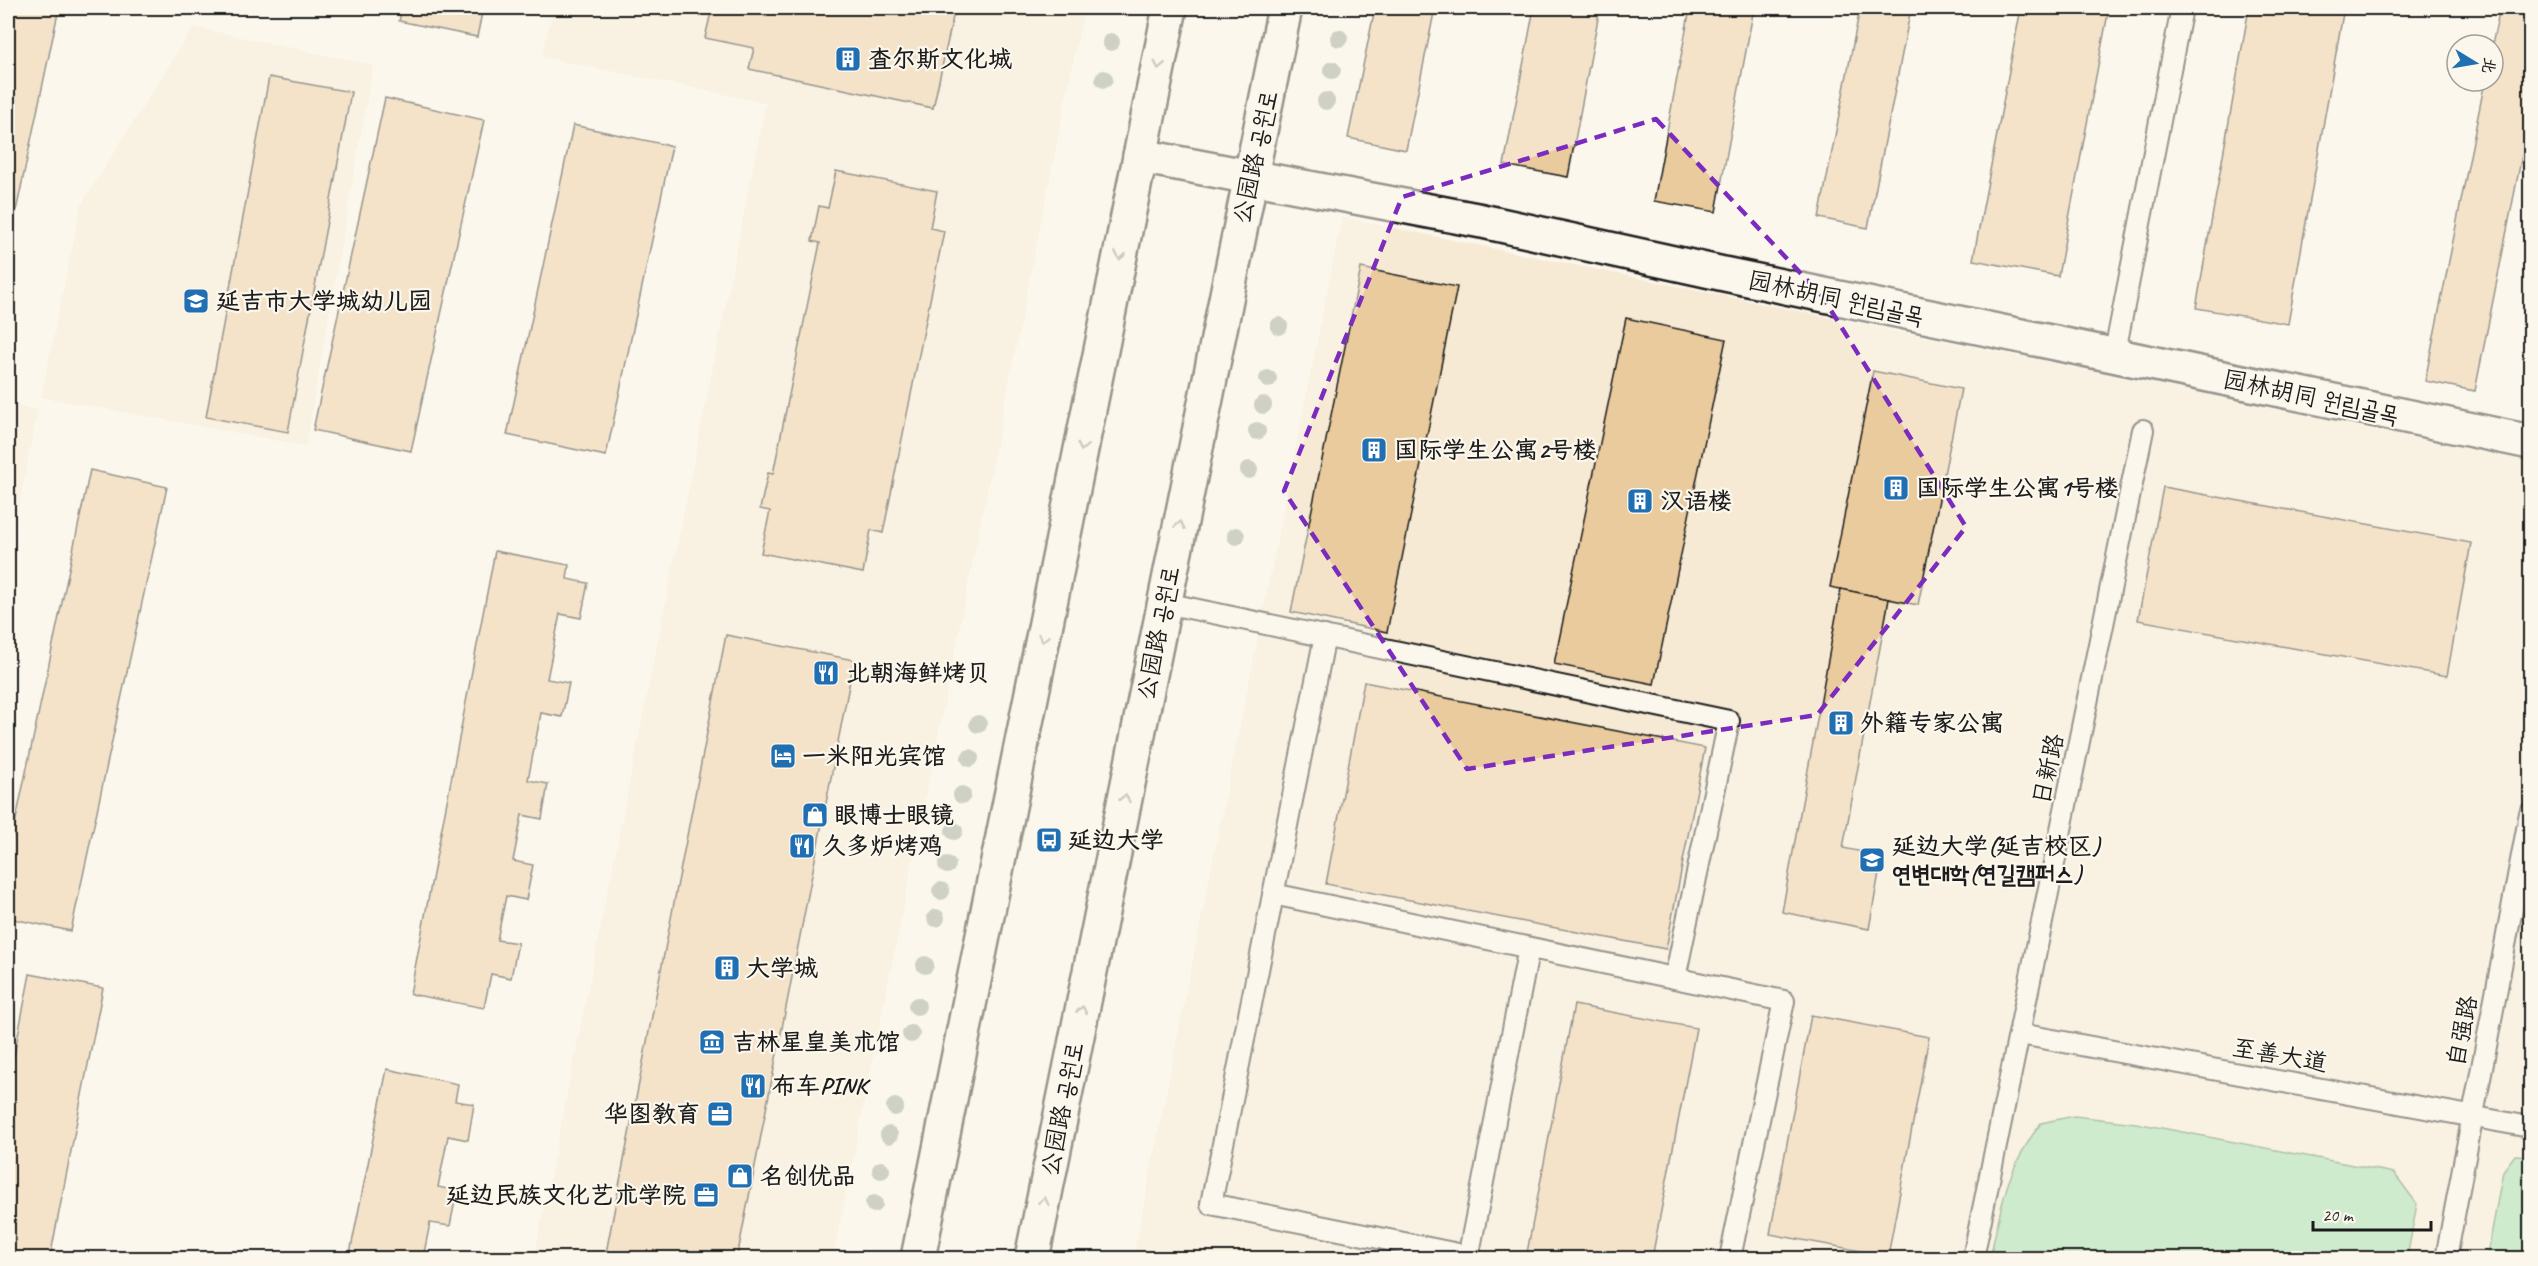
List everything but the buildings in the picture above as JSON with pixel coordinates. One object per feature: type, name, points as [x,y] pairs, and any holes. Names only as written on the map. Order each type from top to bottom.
[{"type":"main road","points":[[918,1258],[1170,8]]},
{"type":"main road","name":"公园路 공원로","points":[[1032,1258],[1286,8]]},
{"type":"main road","name":"园林胡同 원림골목","points":[[1140,156],[1482,221],[2114,357],[2530,442]]},
{"type":"lane","points":[[2114,357],[2182,8]]},
{"type":"lane","name":"日新路","points":[[1972,1258],[2143,430]]},
{"type":"lane","points":[[1165,603],[1729,721],[1674,978]]},
{"type":"lane","points":[[1325,636],[1211,1204],[1468,1257],[1529,948]]},
{"type":"lane","name":"自强路","points":[[2446,1258],[2471,1115],[2530,813]]},
{"type":"lane","points":[[1273,894],[1784,1001],[1730,1258]]},
{"type":"lane","name":"至善大道","points":[[2020,1034],[2530,1127]]},
{"type":"highlighted area","points":[[1656,119],[1822,296],[1966,527],[1817,715],[1467,769],[1284,491],[1402,197]]},
{"type":"shaded area","points":[[553,8],[1084,8],[833,1258],[534,1258],[766,103],[542,57]]},
{"type":"shaded area","name":"延吉市大学城幼儿园","points":[[193,27],[373,65],[306,446],[41,397],[81,205]]},
{"type":"shaded area","name":"延边大学(延吉校区) 연변대학(연길캠퍼스)","points":[[1342,217],[2530,462],[2530,1258],[1133,1258]]},
{"type":"shaded area","points":[[8,404],[38,410],[8,559]]},
{"type":"green space","points":[[2074,1116],[2136,1123],[2394,1173],[2417,1204],[2407,1258],[1990,1258],[2007,1188],[2029,1140],[2041,1123]]},
{"type":"green space","points":[[2515,1155],[2530,1156],[2530,1258],[2487,1258],[2503,1171]]},
{"type":"place","name":"查尔斯文化城","points":[[848,59]]},
{"type":"place","name":"延吉市大学城幼儿园","points":[[196,301]]},
{"type":"place","name":"国际学生公寓2号楼","points":[[1374,450]]},
{"type":"place","name":"国际学生公寓1号楼","points":[[1896,488]]},
{"type":"place","name":"汉语楼","points":[[1640,501]]},
{"type":"place","name":"北朝海鲜烤贝","points":[[826,673]]},
{"type":"place","name":"外籍专家公寓","points":[[1841,723]]},
{"type":"place","name":"一米阳光宾馆","points":[[783,756]]},
{"type":"place","name":"眼博士眼镜","points":[[815,815]]},
{"type":"place","name":"延边大学","points":[[1049,840]]},
{"type":"place","name":"久多炉烤鸡","points":[[802,846]]},
{"type":"place","name":"延边大学(延吉校区) 연변대학(연길캠퍼스)","points":[[1872,860]]},
{"type":"place","name":"大学城","points":[[727,968]]},
{"type":"place","name":"吉林星皇美术馆","points":[[712,1042]]},
{"type":"place","name":"布车PINK","points":[[753,1086]]},
{"type":"place","name":"华图教育","points":[[720,1114]]},
{"type":"place","name":"名创优品","points":[[740,1176]]},
{"type":"place","name":"延边民族文化艺术学院","points":[[706,1195]]}]
